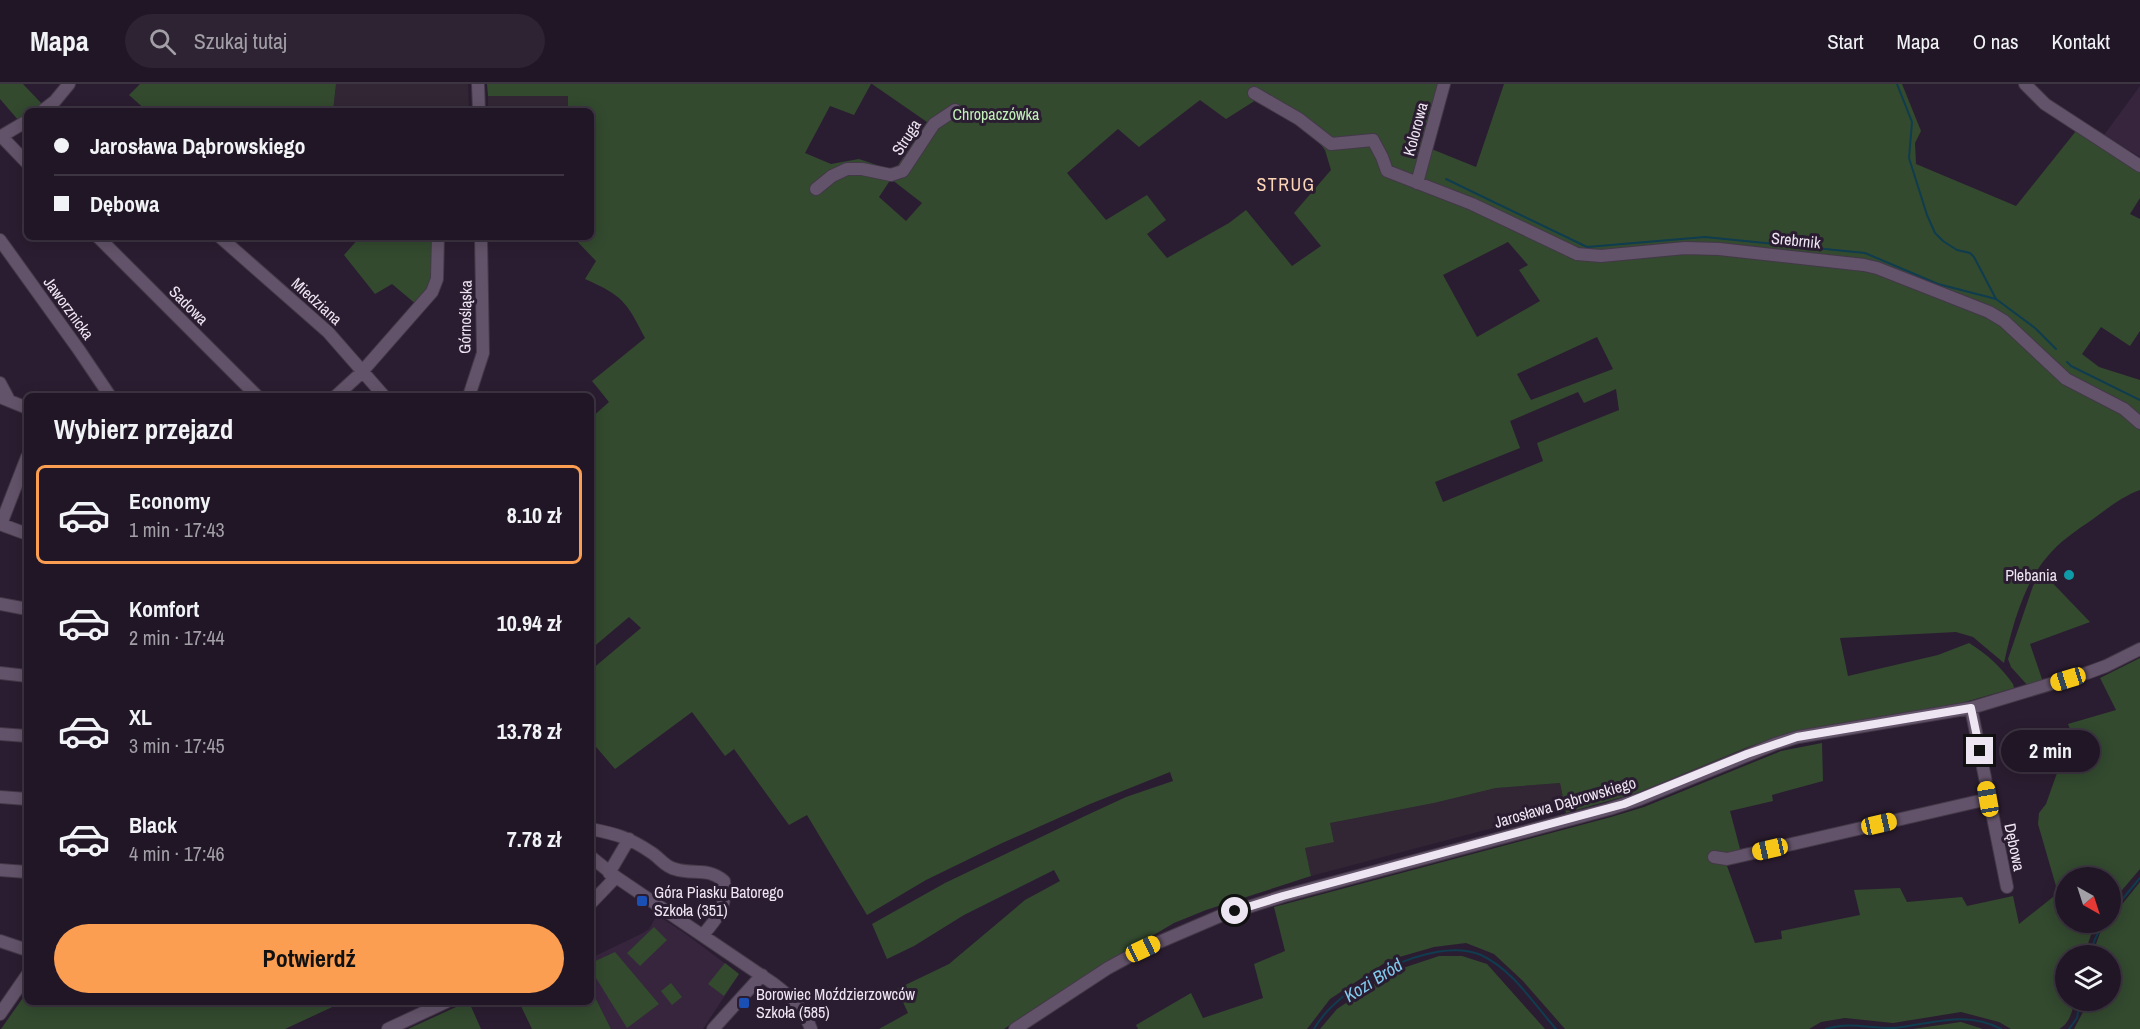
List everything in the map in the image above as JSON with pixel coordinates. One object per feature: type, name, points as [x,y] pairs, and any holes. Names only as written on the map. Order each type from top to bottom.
[{"type":"street","points":[[46,108],[69,84]]},
{"type":"street","points":[[478,84],[478,108]]},
{"type":"street","name":"Kolorowa","points":[[1417,183],[1444,84]]},
{"type":"street","points":[[2025,84],[2045,104],[2140,166]]},
{"type":"street","name":"Srebrnik","points":[[1254,93],[1299,119],[1331,144],[1373,140],[1387,171],[1472,204],[1578,254],[1589,256],[1685,248],[1709,249],[1820,259],[1877,268],[1997,316],[2066,379],[2124,409],[2140,423]]},
{"type":"street","name":"Struga","points":[[816,189],[832,176],[847,170],[862,169],[891,175],[903,171],[933,124],[955,110]]},
{"type":"street","points":[[24,123],[1,136],[24,160]]},
{"type":"street","name":"Jaworznicka","points":[[0,240],[108,393]]},
{"type":"street","name":"Sadowa","points":[[101,240],[253,393]]},
{"type":"street","name":"Miedziana","points":[[223,240],[328,332],[382,393]]},
{"type":"street","points":[[339,393],[408,321],[436,286],[438,240]]},
{"type":"street","name":"Górnośląska","points":[[471,393],[483,352],[481,240]]},
{"type":"street","points":[[0,382],[4,398],[24,407]]},
{"type":"street","points":[[24,464],[0,524],[24,533]]},
{"type":"street","points":[[0,604],[24,608]]},
{"type":"street","name":"Jarosława Dąbrowskiego","points":[[1015,1029],[1143,949],[1189,928],[1250,905],[1619,806],[1747,754],[1797,737],[1971,708],[2096,670],[2140,649]]},
{"type":"street","points":[[0,673],[24,676]]},
{"type":"street","name":"Dębowa","points":[[1971,708],[2007,887]]},
{"type":"street","points":[[0,734],[24,736]]},
{"type":"street","points":[[0,797],[24,799]]},
{"type":"street","points":[[1714,857],[1726,859],[1988,799]]},
{"type":"street","points":[[594,830],[622,835],[654,854],[667,866],[689,872],[704,871],[717,875],[724,881],[722,913],[703,935]]},
{"type":"street","points":[[594,899],[612,875],[629,839]]},
{"type":"street","points":[[594,860],[612,875],[762,975],[793,999],[804,1012],[811,1029]]},
{"type":"street","points":[[0,870],[24,872]]},
{"type":"street","points":[[0,941],[24,949]]},
{"type":"street","points":[[713,1029],[762,975]]},
{"type":"street","points":[[0,1014],[24,979]]},
{"type":"street","points":[[388,1029],[440,1005]]},
{"type":"shaded area","points":[[336,84],[468,84],[469,108],[333,108]]},
{"type":"shaded area","points":[[2140,86],[2140,157],[2104,135]]},
{"type":"shaded area","points":[[488,96],[568,96],[568,108],[488,108]]},
{"type":"shaded area","points":[[1560,783],[1565,809],[1311,876],[1305,848],[1334,841],[1330,823],[1434,803],[1496,788]]},
{"type":"shaded area","points":[[657,915],[739,974],[703,1029],[611,1029],[594,995],[594,957],[649,929]]},
{"type":"green space","points":[[0,84],[23,84],[42,104],[37,108],[24,108],[24,117],[19,121],[0,99]]},
{"type":"green space","points":[[140,84],[336,84],[333,108],[144,108],[129,95]]},
{"type":"green space","name":"Chropaczówka","points":[[487,84],[871,84],[854,115],[830,106],[805,153],[831,164],[859,159],[894,171],[927,122],[872,84],[1439,84],[1429,148],[1476,167],[1504,84],[1902,84],[1921,131],[1915,143],[1916,164],[2016,206],[2076,131],[2140,172],[2140,198],[2130,214],[2140,219],[2140,331],[2130,346],[2101,327],[2082,354],[2099,367],[2140,380],[2140,490],[2116,503],[2075,532],[2047,557],[2025,593],[2004,663],[1973,637],[1956,632],[1840,638],[1848,676],[1938,655],[1969,643],[1999,666],[2014,688],[1958,704],[1785,735],[1748,747],[1640,792],[1566,813],[1560,783],[1496,788],[1434,803],[1330,823],[1334,842],[1305,848],[1311,876],[1206,910],[1174,923],[1091,972],[1004,1029],[879,1029],[908,1013],[897,989],[949,964],[1025,900],[1060,881],[1054,870],[964,915],[914,946],[887,959],[872,924],[945,883],[1085,816],[1126,797],[1173,781],[1170,772],[1000,844],[926,880],[867,915],[807,815],[789,825],[734,749],[725,756],[692,712],[615,769],[594,744],[594,667],[641,628],[629,617],[594,646],[594,415],[609,402],[592,381],[645,338],[628,308],[616,295],[585,279],[596,261],[576,240],[594,240],[594,108],[568,108],[568,96],[488,96]],"holes":[[[1200,100],[1226,119],[1256,100],[1312,134],[1325,150],[1331,170],[1294,213],[1321,246],[1292,266],[1246,210],[1229,223],[1167,258],[1147,234],[1166,220],[1147,195],[1106,220],[1067,173],[1118,129],[1139,147]],[[891,179],[922,203],[906,221],[879,197]],[[1508,242],[1528,265],[1519,270],[1540,301],[1477,337],[1443,275]],[[1597,337],[1613,369],[1531,400],[1517,374]],[[1616,389],[1619,410],[1537,443],[1543,461],[1443,502],[1435,482],[1520,448],[1510,421],[1578,392],[1584,403]]]},
{"type":"green space","points":[[357,240],[431,240],[434,283],[417,305],[392,284],[375,294],[344,255]]},
{"type":"green space","points":[[2041,571],[2090,622],[2030,644],[2043,682],[2029,687],[2011,667],[2008,659],[2033,586]]},
{"type":"green space","points":[[2140,658],[2140,869],[2121,891],[2121,867],[2055,867],[2055,883],[2038,824],[2039,813],[2046,804],[2057,773],[2068,763],[2073,737],[2068,724],[2116,710],[2100,678]]},
{"type":"green space","points":[[1822,743],[1823,781],[1772,795],[1773,801],[1730,811],[1740,849],[1727,866],[1755,943],[1782,939],[1781,931],[1860,915],[1854,890],[1900,888],[1907,902],[1962,897],[1967,906],[2013,896],[2019,924],[2055,895],[2055,933],[2092,933],[2087,945],[2055,945],[2055,1011],[2072,1011],[2065,1024],[2059,1029],[2011,1029],[1999,1022],[1961,1012],[1893,1023],[1845,1018],[1821,1022],[1809,1029],[1565,1029],[1523,981],[1494,954],[1466,943],[1434,947],[1389,960],[1330,999],[1307,1029],[1138,1029],[1136,1025],[1191,993],[1203,1018],[1263,998],[1254,964],[1285,951],[1274,907],[1611,817],[1644,807],[1781,751]]},
{"type":"green space","points":[[2140,882],[2140,1029],[2074,1029],[2083,1011],[2121,1011],[2121,945],[2096,945],[2100,933],[2121,933],[2121,906]]},
{"type":"green space","points":[[654,927],[667,940],[640,966],[627,953]]},
{"type":"green space","points":[[615,952],[659,1004],[627,1028],[594,975],[594,962]]},
{"type":"green space","points":[[1439,956],[1462,956],[1487,964],[1545,1029],[1320,1029],[1337,1009],[1394,971]]},
{"type":"green space","points":[[725,963],[739,974],[724,996],[708,984]]},
{"type":"green space","points":[[671,983],[682,997],[672,1005],[661,991]]},
{"type":"green space","points":[[594,995],[611,1029],[532,1029],[520,1005],[594,1005]]},
{"type":"green space","points":[[24,996],[24,1005],[337,1005],[285,1029],[1,1029]]},
{"type":"green space","points":[[460,1005],[470,1005],[481,1029],[408,1029]]},
{"type":"green space","points":[[1961,1022],[1983,1029],[1912,1029]]},
{"type":"waterway","points":[[1897,84],[1912,122],[1909,158],[1935,233],[1957,250],[1970,253],[1974,257],[1996,299]]},
{"type":"waterway","points":[[1446,179],[1587,247],[1705,237],[1865,253],[1938,284],[1996,299],[2035,328],[2056,349]]},
{"type":"waterway","points":[[2067,362],[2140,400]]},
{"type":"waterway","name":"Kozi Bród","points":[[2121,901],[2140,878]]},
{"type":"waterway","name":"Kozi Bród","points":[[2093,945],[2098,933]]},
{"type":"waterway","name":"Kozi Bród","points":[[1314,1029],[1343,996],[1388,968],[1413,958],[1438,952],[1461,950],[1481,955],[1503,969],[1556,1029]]},
{"type":"waterway","name":"Kozi Bród","points":[[2069,1029],[2077,1018],[2078,1011]]},
{"type":"waterway","name":"Kozi Bród","points":[[1826,1029],[1852,1025],[1895,1028],[1962,1019],[1988,1023],[2001,1029]]},
{"type":"place","name":"Plebania","points":[[2069,575]]},
{"type":"place","name":"Góra Piasku Batorego Szkoła (351)","points":[[642,901]]},
{"type":"place","name":"Borowiec Moździerzowców Szkoła (585)","points":[[744,1003]]},
{"type":"district","name":"STRUG","points":[[1286,184]]},
{"type":"route","points":[[1235,911],[1417,859],[1624,804],[1747,754],[1797,737],[1971,708],[1980,751]]}]
